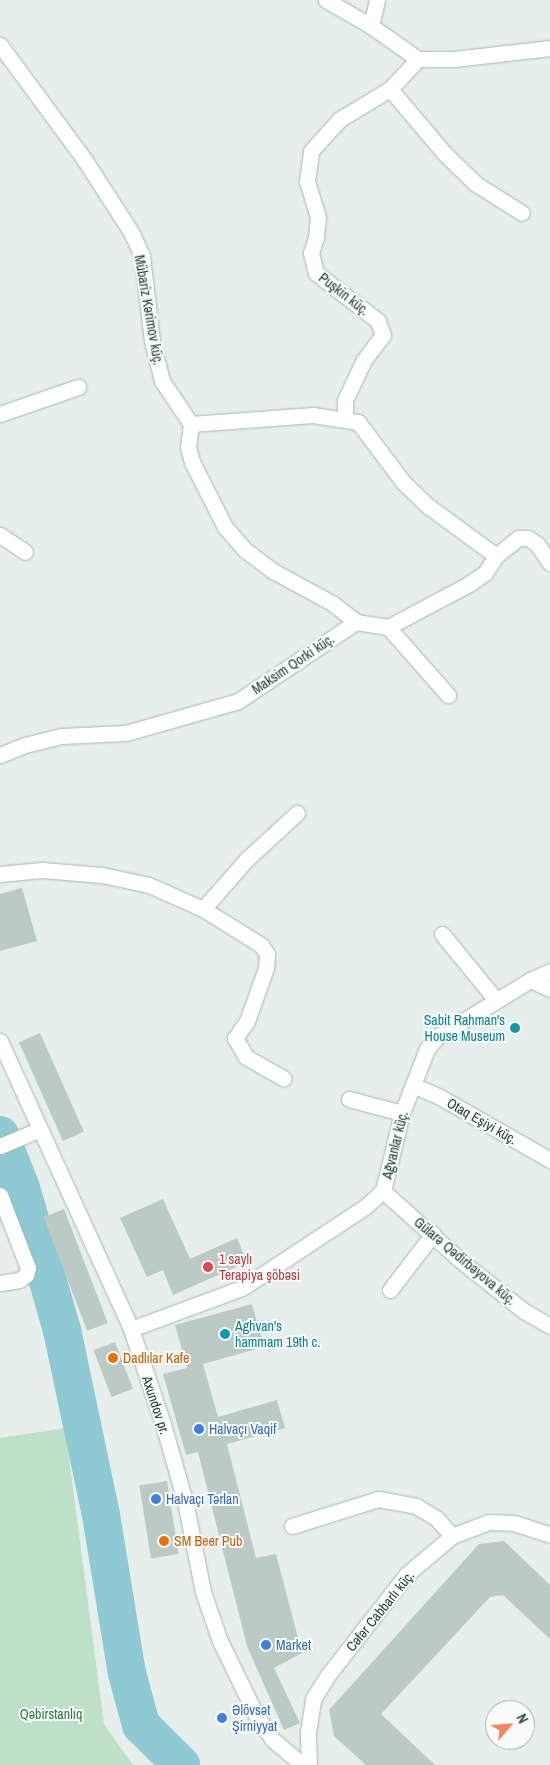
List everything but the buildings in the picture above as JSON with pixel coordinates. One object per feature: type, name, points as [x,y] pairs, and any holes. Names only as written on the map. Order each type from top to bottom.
[{"type":"street","points":[[326,0],[371,26],[418,59],[454,59],[550,48]]},
{"type":"street","points":[[371,26],[377,0]]},
{"type":"street","name":"Mübariz Kərimov küç.","points":[[0,45],[84,160],[131,232],[142,256],[152,341],[162,381],[177,407],[191,424]]},
{"type":"street","name":"Puşkin küç.","points":[[345,418],[345,400],[364,360],[383,335],[378,321],[316,272],[311,253],[316,238],[318,217],[307,181],[311,151],[340,119],[390,89],[418,59]]},
{"type":"street","points":[[390,89],[445,154],[476,184],[522,213]]},
{"type":"street","points":[[0,414],[78,387]]},
{"type":"street","points":[[496,556],[428,506],[403,482],[367,430],[358,422],[345,418],[313,415],[191,424],[188,447],[192,462],[230,533],[245,550],[273,571],[332,603],[356,622],[388,627],[469,584],[484,573],[496,556],[518,538],[528,538],[550,564]]},
{"type":"street","points":[[0,535],[26,552]]},
{"type":"street","name":"Maksim Qorki küç.","points":[[0,755],[25,745],[62,736],[126,733],[238,701],[356,622]]},
{"type":"street","points":[[388,627],[448,695]]},
{"type":"street","points":[[203,909],[247,859],[297,813]]},
{"type":"street","points":[[0,874],[42,870],[102,875],[149,885],[203,909],[261,945],[267,954],[266,968],[255,1000],[235,1038],[246,1057],[283,1078]]},
{"type":"street","points":[[442,934],[496,1000]]},
{"type":"street","name":"Ağvanlar küç.","points":[[131,1329],[242,1288],[365,1207],[383,1191],[402,1113],[427,1049],[437,1036],[530,980],[550,972]]},
{"type":"street","points":[[530,980],[550,989]]},
{"type":"street","name":"Axundov pr.","points":[[0,1041],[38,1130],[131,1329],[163,1424],[185,1501],[203,1592],[220,1640],[256,1715],[273,1740],[303,1765]]},
{"type":"street","name":"Otaq Eşiyi küç.","points":[[413,1085],[440,1097],[550,1160]]},
{"type":"street","points":[[349,1099],[402,1113]]},
{"type":"street","points":[[0,1146],[38,1130]]},
{"type":"street","name":"Gülarə Qədirbəyova küç.","points":[[383,1191],[524,1311],[550,1326]]},
{"type":"street","points":[[0,1194],[28,1268],[19,1280],[0,1283]]},
{"type":"street","points":[[390,1290],[433,1234]]},
{"type":"street","points":[[292,1526],[378,1499],[416,1506],[436,1518],[452,1536]]},
{"type":"street","name":"Cəfər Cabbarlı küç.","points":[[308,1765],[308,1732],[313,1699],[328,1675],[407,1574],[452,1536],[489,1522],[514,1523],[550,1535]]},
{"type":"green space","name":"Qəbirstanlıq","points":[[65,1428],[104,1724],[133,1765],[0,1765],[0,1438]]},
{"type":"waterway","points":[[0,1135],[21,1188],[62,1330],[101,1515],[127,1673],[141,1725],[181,1765]]},
{"type":"place","name":"Sabit Rahman's House Museum","points":[[515,1028]]},
{"type":"place","name":"1 saylı Terapiya şöbəsi","points":[[208,1267]]},
{"type":"place","name":"Aghvan's hammam 19th c.","points":[[225,1334]]},
{"type":"place","name":"Dadlılar Kafe","points":[[113,1358]]},
{"type":"place","name":"Halvaçı Vaqif","points":[[199,1429]]},
{"type":"place","name":"Halvaçı Tərlan","points":[[156,1499]]},
{"type":"place","name":"SM Beer Pub","points":[[164,1541]]},
{"type":"place","name":"Market","points":[[266,1645]]},
{"type":"place","name":"Əlövsət Şirniyyat","points":[[222,1718]]}]
